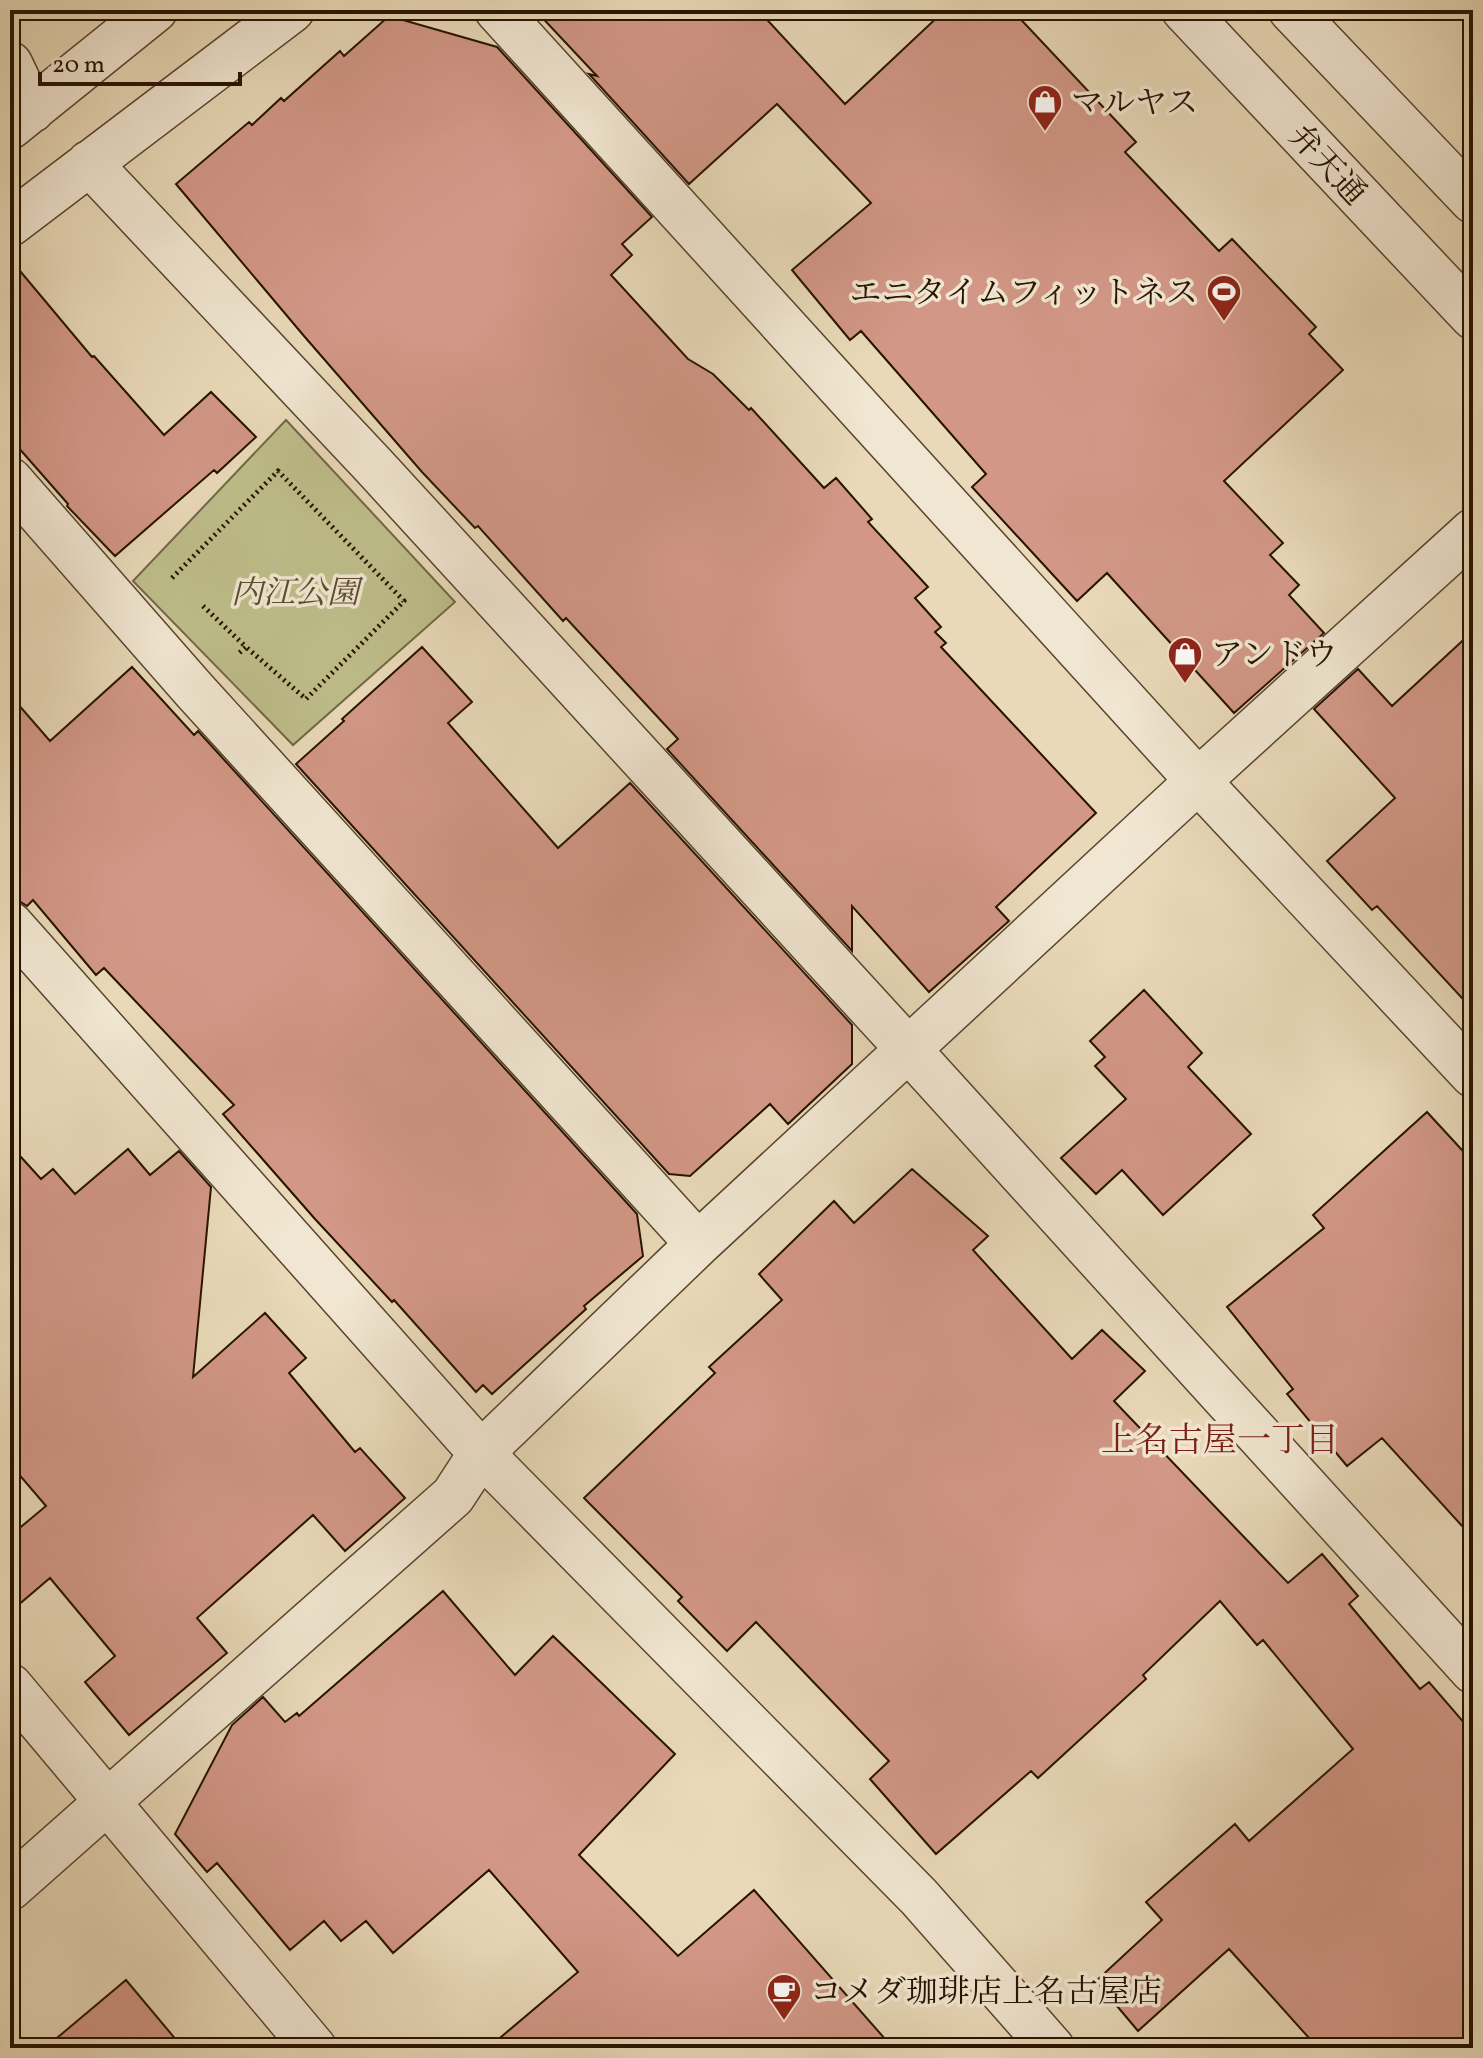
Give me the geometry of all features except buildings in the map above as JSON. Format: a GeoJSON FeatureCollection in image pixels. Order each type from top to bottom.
{"type":"FeatureCollection","features":[{"type":"Feature","properties":{"kind":"street"},"geometry":{"type":"LineString","coordinates":[[10,64],[21,119],[155,10]]}},
{"type":"Feature","properties":{"kind":"street"},"geometry":{"type":"LineString","coordinates":[[10,224],[292,10]]}},
{"type":"Feature","properties":{"kind":"street"},"geometry":{"type":"LineString","coordinates":[[497,10],[1198,781],[1473,1075]]}},
{"type":"Feature","properties":{"kind":"street","name":"弁天通"},"geometry":{"type":"LineString","coordinates":[[1184,10],[1473,317]]}},
{"type":"Feature","properties":{"kind":"street"},"geometry":{"type":"LineString","coordinates":[[1291,10],[1473,201]]}},
{"type":"Feature","properties":{"kind":"street"},"geometry":{"type":"LineString","coordinates":[[89,163],[374,466],[1473,1671]]}},
{"type":"Feature","properties":{"kind":"street"},"geometry":{"type":"LineString","coordinates":[[10,480],[195,691],[698,1244]]}},
{"type":"Feature","properties":{"kind":"street"},"geometry":{"type":"LineString","coordinates":[[10,1888],[453,1496],[481,1453],[698,1244],[1473,531]]}},
{"type":"Feature","properties":{"kind":"street"},"geometry":{"type":"LineString","coordinates":[[10,924],[481,1453],[919,1897],[1052,2048]]}},
{"type":"Feature","properties":{"kind":"street"},"geometry":{"type":"LineString","coordinates":[[10,1686],[314,2048]]}},
{"type":"Feature","properties":{"kind":"path"},"geometry":{"type":"LineString","coordinates":[[182,587],[172,577],[278,471],[404,601],[306,699],[193,597]]}},
{"type":"Feature","properties":{"kind":"path"},"geometry":{"type":"LineString","coordinates":[[195,691],[246,647]]}},
{"type":"Feature","properties":{"kind":"green space","name":"内江公園"},"geometry":{"type":"Polygon","coordinates":[[[286,420],[455,602],[293,745],[133,581],[286,420]]]}},
{"type":"Feature","properties":{"kind":"place","name":"マルヤス"},"geometry":{"type":"Point","coordinates":[1045,133]}},
{"type":"Feature","properties":{"kind":"place","name":"エニタイムフィットネス"},"geometry":{"type":"Point","coordinates":[1224,323]}},
{"type":"Feature","properties":{"kind":"place","name":"アンドウ"},"geometry":{"type":"Point","coordinates":[1185,685]}},
{"type":"Feature","properties":{"kind":"place","name":"コメダ珈琲店上名古屋店"},"geometry":{"type":"Point","coordinates":[784,2022]}},
{"type":"Feature","properties":{"kind":"district","name":"上名古屋一丁目"},"geometry":{"type":"Point","coordinates":[1220,1439]}}]}
